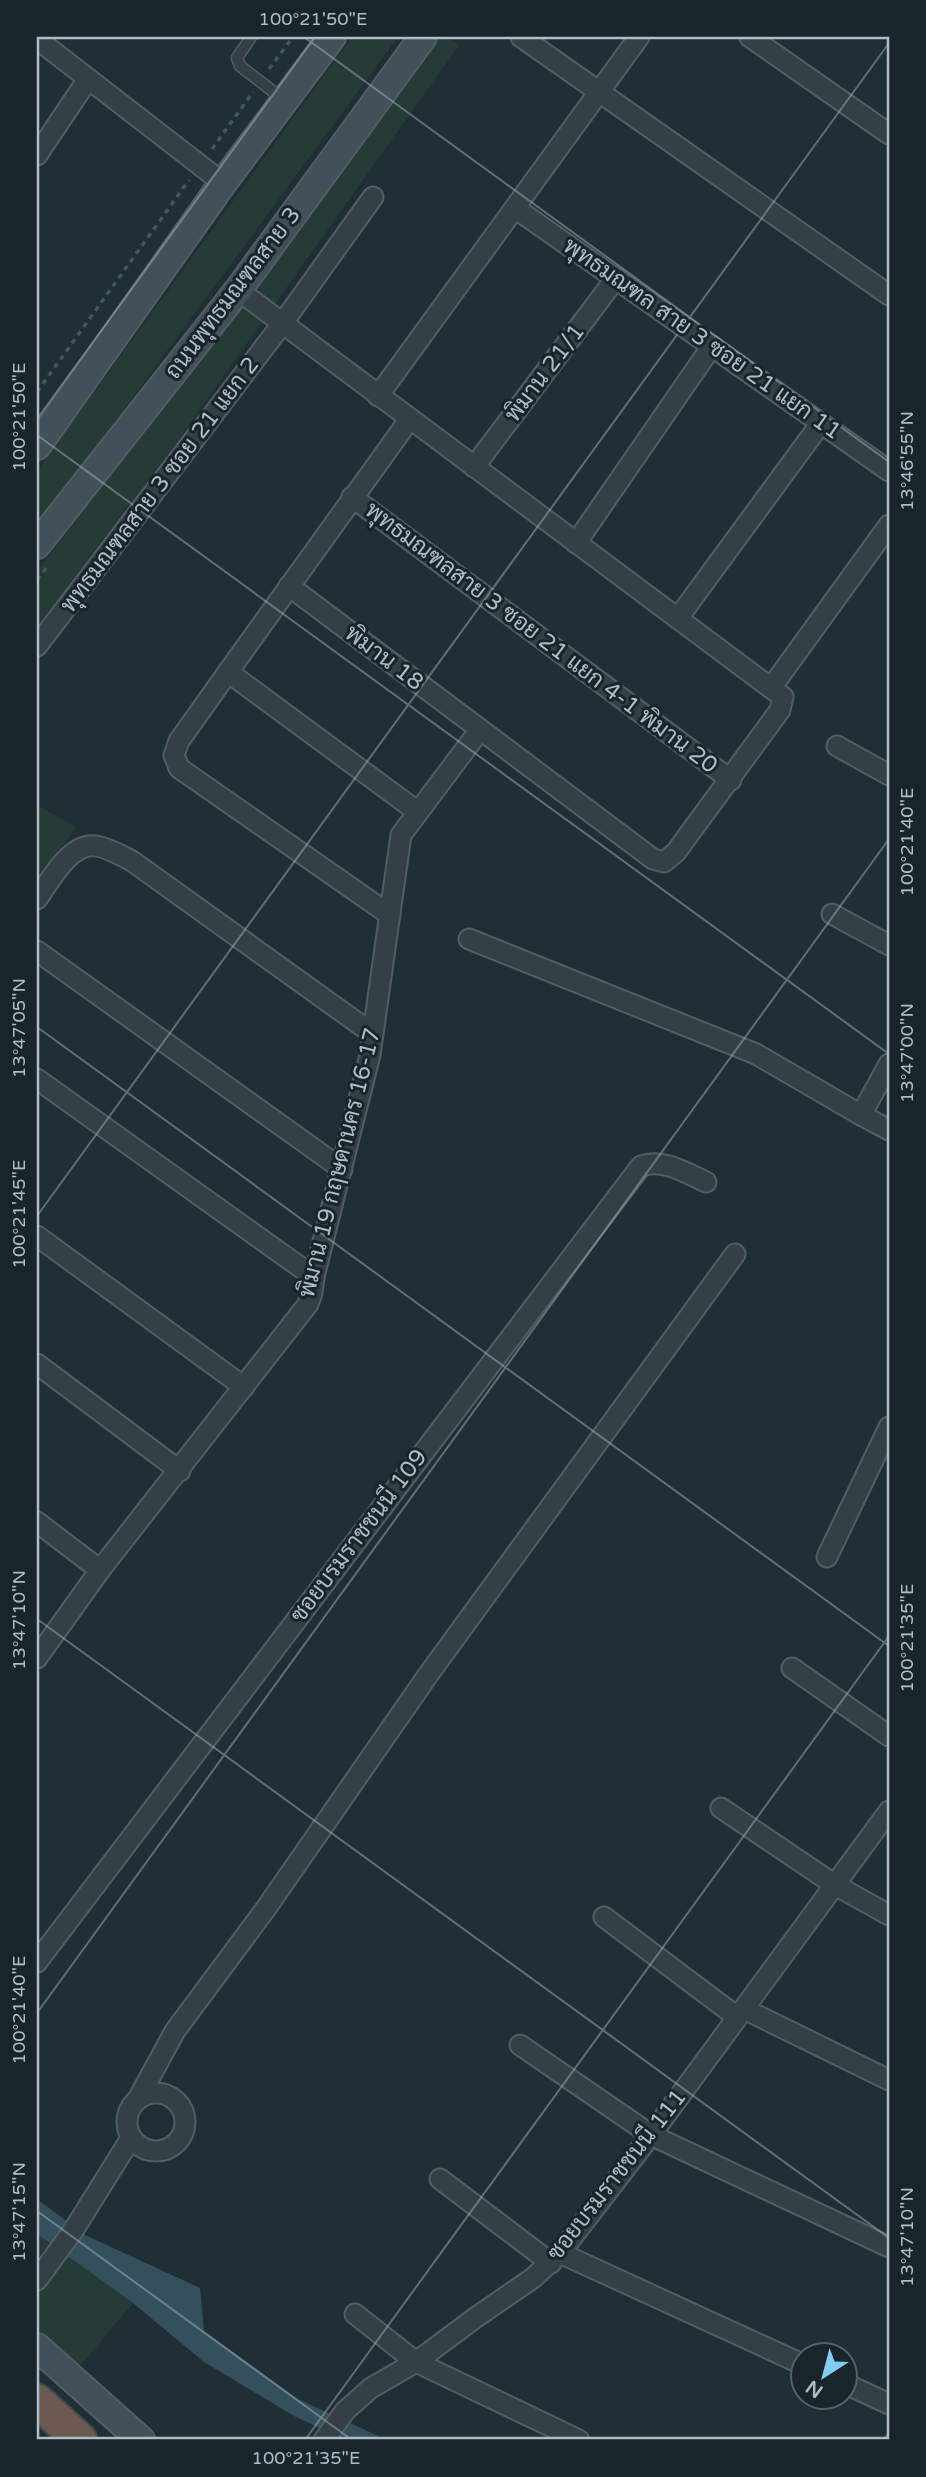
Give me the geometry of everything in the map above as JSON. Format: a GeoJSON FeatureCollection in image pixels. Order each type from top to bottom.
{"type":"FeatureCollection","features":[{"type":"Feature","properties":{"kind":"highway"},"geometry":{"type":"LineString","coordinates":[[37,2401],[80,2440]]}},
{"type":"Feature","properties":{"kind":"main road"},"geometry":{"type":"LineString","coordinates":[[37,446],[223,183],[332,37]]}},
{"type":"Feature","properties":{"kind":"main road","name":"ถนนพุทธมณฑลสาย 3"},"geometry":{"type":"LineString","coordinates":[[37,545],[237,290],[423,37]]}},
{"type":"Feature","properties":{"kind":"main road"},"geometry":{"type":"LineString","coordinates":[[37,2347],[141,2440]]}},
{"type":"Feature","properties":{"kind":"street"},"geometry":{"type":"LineString","coordinates":[[521,37],[889,295]]}},
{"type":"Feature","properties":{"kind":"street"},"geometry":{"type":"LineString","coordinates":[[378,396],[639,37]]}},
{"type":"Feature","properties":{"kind":"street"},"geometry":{"type":"LineString","coordinates":[[750,37],[889,134]]}},
{"type":"Feature","properties":{"kind":"street"},"geometry":{"type":"LineString","coordinates":[[37,39],[223,183]]}},
{"type":"Feature","properties":{"kind":"street"},"geometry":{"type":"LineString","coordinates":[[37,155],[88,79]]}},
{"type":"Feature","properties":{"kind":"street","name":"พุทธมณฑลสาย 3 ซอย 21 แยก 2"},"geometry":{"type":"LineString","coordinates":[[37,646],[282,324],[373,197]]}},
{"type":"Feature","properties":{"kind":"street","name":"พุทธมณฑล สาย 3 ซอย 21 แยก 11"},"geometry":{"type":"LineString","coordinates":[[515,208],[889,471]]}},
{"type":"Feature","properties":{"kind":"street","name":"พิมาน 21/1"},"geometry":{"type":"LineString","coordinates":[[474,467],[616,278]]}},
{"type":"Feature","properties":{"kind":"street"},"geometry":{"type":"LineString","coordinates":[[237,290],[783,697],[780,710],[731,780]]}},
{"type":"Feature","properties":{"kind":"street"},"geometry":{"type":"LineString","coordinates":[[576,543],[712,346]]}},
{"type":"Feature","properties":{"kind":"street"},"geometry":{"type":"LineString","coordinates":[[390,915],[179,768],[174,755],[179,741],[409,420]]}},
{"type":"Feature","properties":{"kind":"street"},"geometry":{"type":"LineString","coordinates":[[678,618],[821,423]]}},
{"type":"Feature","properties":{"kind":"street","name":"พุทธมณฑลสาย 3 ซอย 21 แยก 4-1 พิมาน 20"},"geometry":{"type":"LineString","coordinates":[[352,497],[731,780]]}},
{"type":"Feature","properties":{"kind":"street"},"geometry":{"type":"LineString","coordinates":[[771,688],[889,525]]}},
{"type":"Feature","properties":{"kind":"street","name":"พิมาน 18"},"geometry":{"type":"LineString","coordinates":[[289,586],[653,859],[664,862],[676,852],[731,780]]}},
{"type":"Feature","properties":{"kind":"street"},"geometry":{"type":"LineString","coordinates":[[228,672],[418,812]]}},
{"type":"Feature","properties":{"kind":"street","name":"พิมาน 19 กฤษดานคร 16-17"},"geometry":{"type":"LineString","coordinates":[[37,1658],[100,1570],[180,1471],[307,1304],[312,1293],[370,1055],[401,835],[479,731]]}},
{"type":"Feature","properties":{"kind":"street"},"geometry":{"type":"LineString","coordinates":[[837,746],[889,775]]}},
{"type":"Feature","properties":{"kind":"street"},"geometry":{"type":"LineString","coordinates":[[37,899],[66,859],[80,849],[93,845],[108,849],[132,861],[373,1034]]}},
{"type":"Feature","properties":{"kind":"street"},"geometry":{"type":"LineString","coordinates":[[832,914],[889,945]]}},
{"type":"Feature","properties":{"kind":"street"},"geometry":{"type":"LineString","coordinates":[[469,939],[756,1054],[889,1130]]}},
{"type":"Feature","properties":{"kind":"street"},"geometry":{"type":"LineString","coordinates":[[37,951],[342,1169]]}},
{"type":"Feature","properties":{"kind":"street"},"geometry":{"type":"LineString","coordinates":[[861,1115],[889,1064]]}},
{"type":"Feature","properties":{"kind":"street"},"geometry":{"type":"LineString","coordinates":[[37,1079],[314,1276]]}},
{"type":"Feature","properties":{"kind":"street","name":"ซอยบรมราชชนนี 109"},"geometry":{"type":"LineString","coordinates":[[37,1962],[641,1166],[649,1163],[665,1164],[706,1182]]}},
{"type":"Feature","properties":{"kind":"street"},"geometry":{"type":"LineString","coordinates":[[37,1237],[244,1387]]}},
{"type":"Feature","properties":{"kind":"street"},"geometry":{"type":"LineString","coordinates":[[139,2097],[152,2092],[176,2100],[183,2110],[186,2123],[183,2135],[175,2145],[164,2151],[152,2152],[140,2147],[131,2138],[127,2128],[127,2116],[131,2106],[139,2097],[175,2031],[267,1907],[428,1675],[735,1254]]}},
{"type":"Feature","properties":{"kind":"street"},"geometry":{"type":"LineString","coordinates":[[37,1364],[180,1471]]}},
{"type":"Feature","properties":{"kind":"street"},"geometry":{"type":"LineString","coordinates":[[827,1556],[889,1427]]}},
{"type":"Feature","properties":{"kind":"street"},"geometry":{"type":"LineString","coordinates":[[37,1522],[100,1570]]}},
{"type":"Feature","properties":{"kind":"street"},"geometry":{"type":"LineString","coordinates":[[792,1668],[889,1736]]}},
{"type":"Feature","properties":{"kind":"street"},"geometry":{"type":"LineString","coordinates":[[721,1808],[835,1885],[889,1915]]}},
{"type":"Feature","properties":{"kind":"street","name":"ซอยบรมราชชนนี 111"},"geometry":{"type":"LineString","coordinates":[[324,2440],[345,2411],[371,2388],[416,2362],[533,2278],[556,2258],[651,2135],[889,1811]]}},
{"type":"Feature","properties":{"kind":"street"},"geometry":{"type":"LineString","coordinates":[[604,1917],[741,2013],[889,2080]]}},
{"type":"Feature","properties":{"kind":"street"},"geometry":{"type":"LineString","coordinates":[[520,2045],[651,2135],[889,2247]]}},
{"type":"Feature","properties":{"kind":"street"},"geometry":{"type":"LineString","coordinates":[[37,2280],[72,2231],[131,2138]]}},
{"type":"Feature","properties":{"kind":"street"},"geometry":{"type":"LineString","coordinates":[[440,2179],[556,2258],[790,2359]]}},
{"type":"Feature","properties":{"kind":"street"},"geometry":{"type":"LineString","coordinates":[[355,2314],[416,2362],[579,2440]]}},
{"type":"Feature","properties":{"kind":"street"},"geometry":{"type":"LineString","coordinates":[[860,2391],[889,2404]]}},
{"type":"Feature","properties":{"kind":"lane"},"geometry":{"type":"LineString","coordinates":[[251,37],[237,58],[240,66],[284,100]]}},
{"type":"Feature","properties":{"kind":"path"},"geometry":{"type":"LineString","coordinates":[[37,392],[293,37]]}},
{"type":"Feature","properties":{"kind":"green space"},"geometry":{"type":"Polygon","coordinates":[[[352,37],[398,37],[37,528],[37,471],[352,37]]]}},
{"type":"Feature","properties":{"kind":"green space"},"geometry":{"type":"Polygon","coordinates":[[[438,37],[445,37],[459,45],[174,446],[37,626],[37,572],[438,37]]]}},
{"type":"Feature","properties":{"kind":"green space"},"geometry":{"type":"Polygon","coordinates":[[[37,805],[76,827],[37,882],[37,805]]]}},
{"type":"Feature","properties":{"kind":"green space"},"geometry":{"type":"Polygon","coordinates":[[[37,2234],[133,2303],[79,2367],[37,2329],[37,2234]]]}},
{"type":"Feature","properties":{"kind":"water"},"geometry":{"type":"Polygon","coordinates":[[[37,2199],[85,2235],[200,2288],[204,2331],[298,2399],[387,2440],[346,2440],[294,2416],[204,2362],[133,2303],[37,2234],[37,2199]]]}}]}
